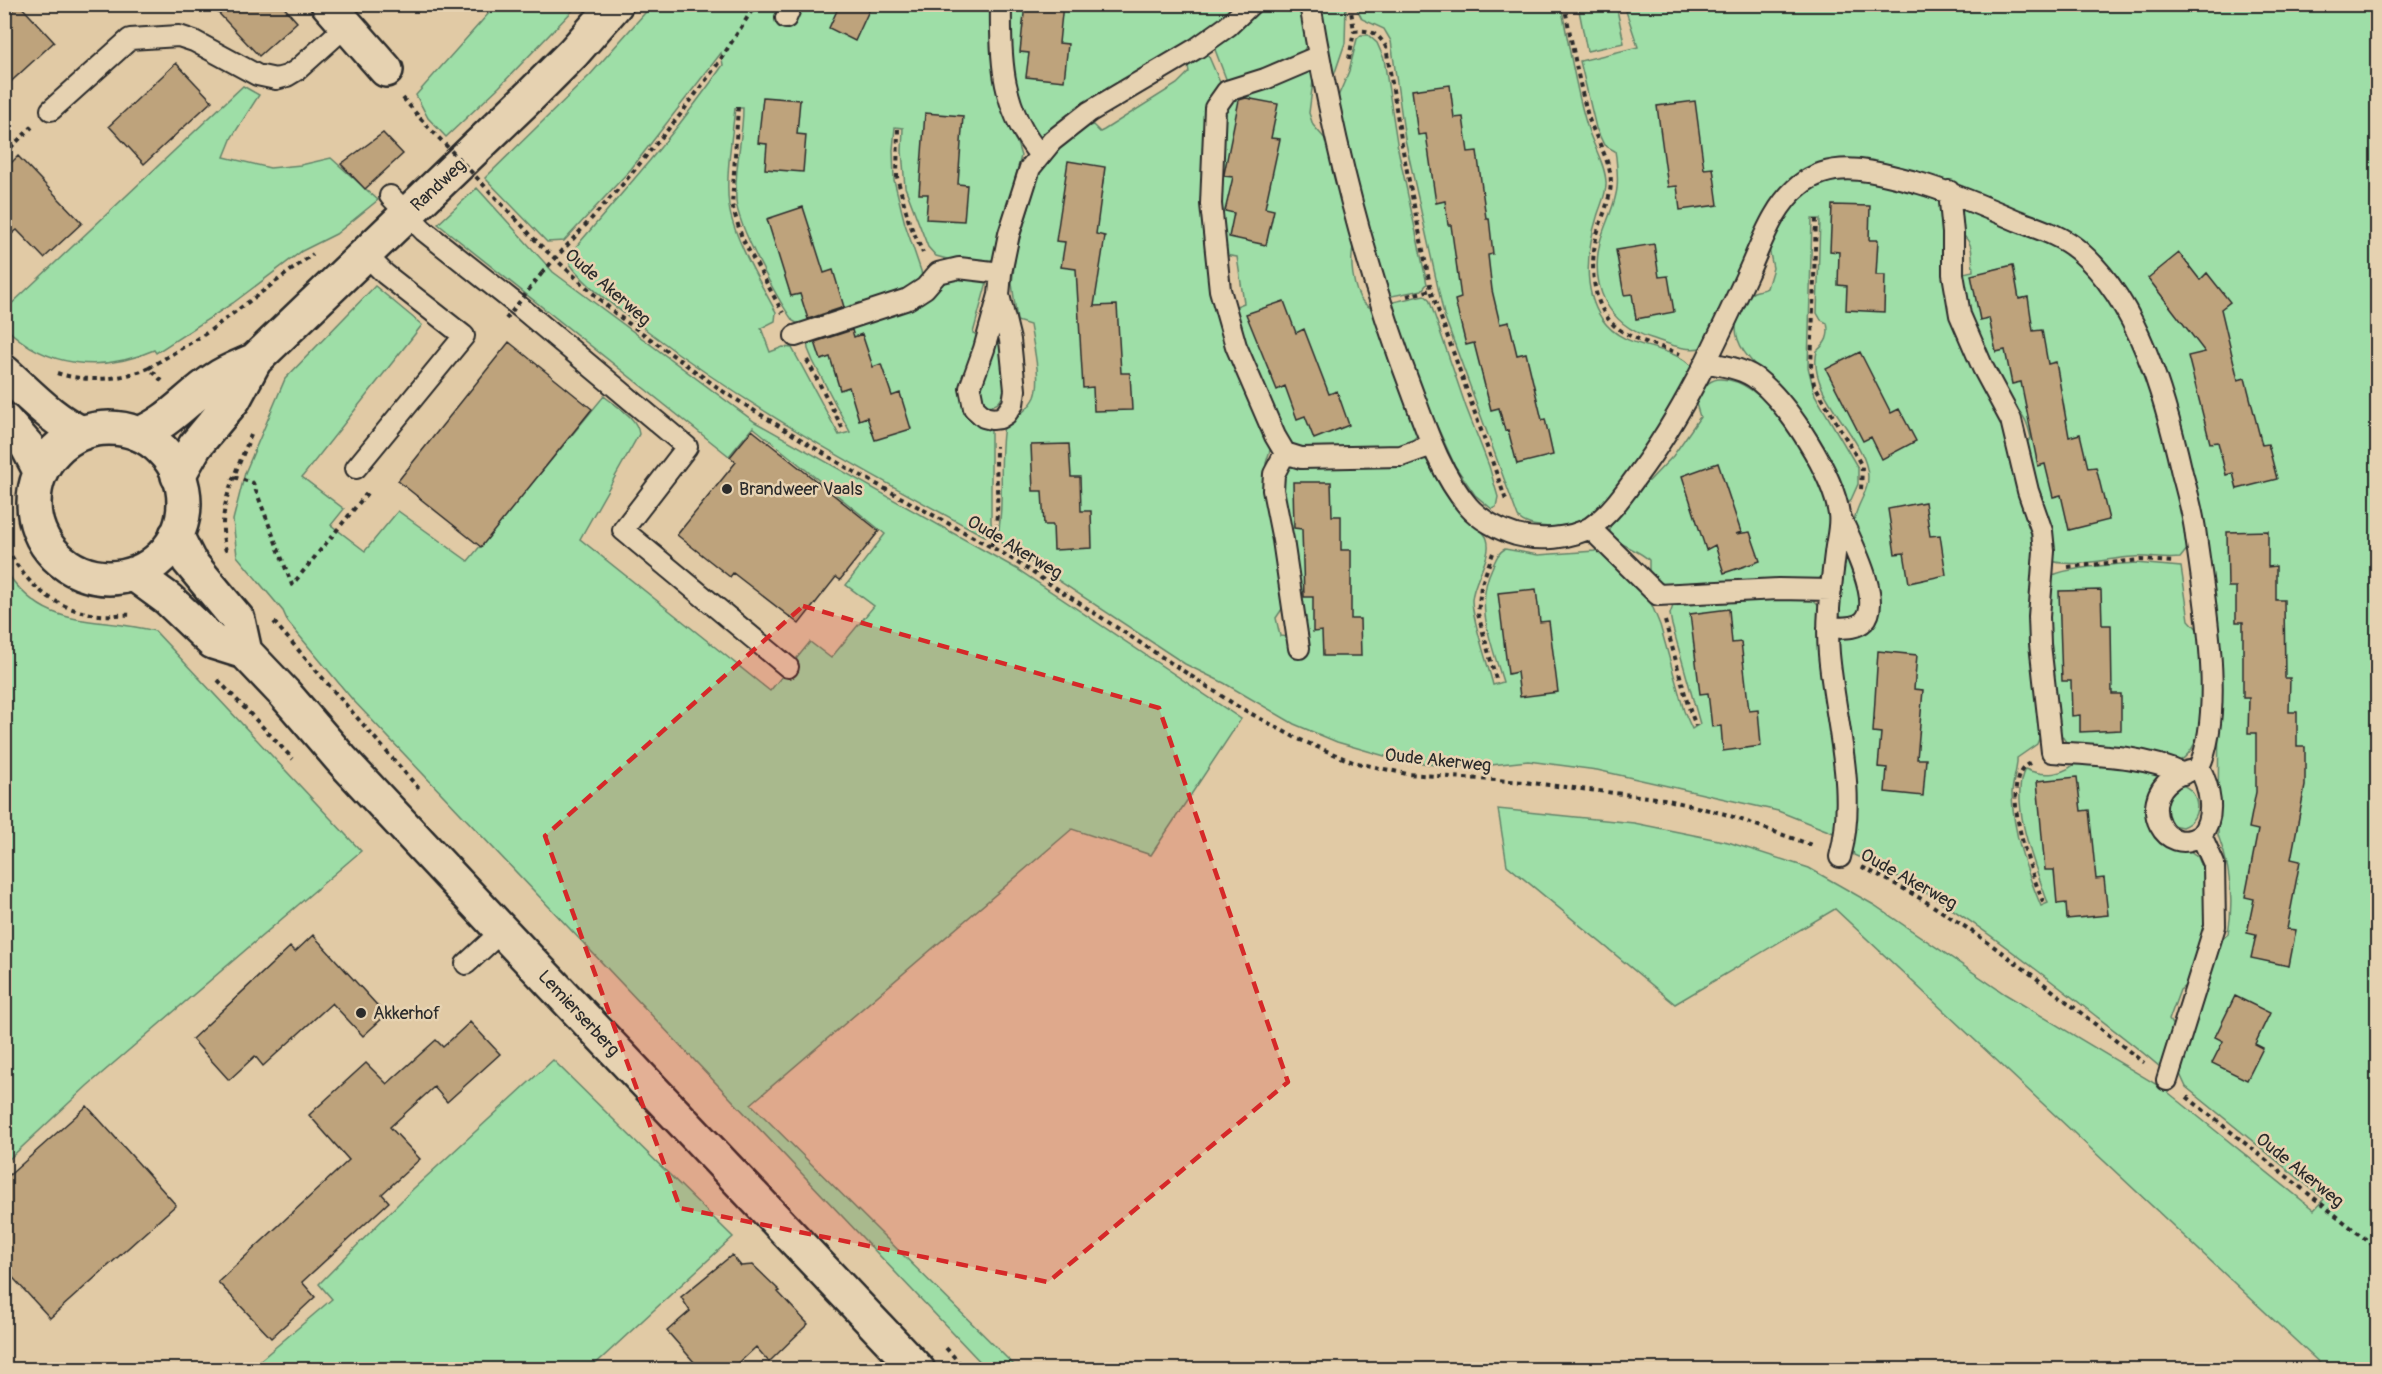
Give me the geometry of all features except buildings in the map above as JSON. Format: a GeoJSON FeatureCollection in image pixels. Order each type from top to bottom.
{"type":"FeatureCollection","features":[{"type":"Feature","properties":{"kind":"main road","name":"Randweg"},"geometry":{"type":"LineString","coordinates":[[178,476],[195,446],[234,399],[255,360],[365,254],[399,205],[532,94],[573,53],[615,4]]}},
{"type":"Feature","properties":{"kind":"main road"},"geometry":{"type":"LineString","coordinates":[[337,15],[386,70]]}},
{"type":"Feature","properties":{"kind":"main road","name":"Randweg"},"geometry":{"type":"LineString","coordinates":[[139,434],[169,419],[216,378],[255,360]]}},
{"type":"Feature","properties":{"kind":"main road"},"geometry":{"type":"LineString","coordinates":[[4,372],[56,418],[82,433]]}},
{"type":"Feature","properties":{"kind":"main road"},"geometry":{"type":"LineString","coordinates":[[4,420],[27,446],[40,471]]}},
{"type":"Feature","properties":{"kind":"main road"},"geometry":{"type":"LineString","coordinates":[[111,428],[139,434],[163,452],[178,476],[184,506],[176,536],[159,559],[134,574],[112,578],[90,576],[70,567],[53,554],[41,536],[34,514],[34,493],[40,471],[57,448],[82,433],[111,428]]}},
{"type":"Feature","properties":{"kind":"main road"},"geometry":{"type":"LineString","coordinates":[[176,536],[189,561],[238,621],[245,652]]}},
{"type":"Feature","properties":{"kind":"main road","name":"Lemierserberg"},"geometry":{"type":"LineString","coordinates":[[134,574],[147,581],[168,599],[213,642],[245,652],[501,931],[918,1370]]}},
{"type":"Feature","properties":{"kind":"lane"},"geometry":{"type":"LineString","coordinates":[[1001,4],[1004,72],[1013,114],[1027,139],[1040,155]]}},
{"type":"Feature","properties":{"kind":"lane"},"geometry":{"type":"LineString","coordinates":[[999,295],[1010,340],[1015,390],[1013,404],[1006,414],[997,419],[984,417],[978,412],[970,397],[970,388],[999,295],[1001,273],[1019,197],[1030,168],[1052,141],[1089,112],[1197,48],[1228,26],[1251,4]]}},
{"type":"Feature","properties":{"kind":"lane"},"geometry":{"type":"LineString","coordinates":[[1310,4],[1319,56],[1351,197],[1380,302],[1432,445],[1458,493],[1472,511],[1502,530],[1531,538],[1572,535],[1590,528],[1613,508],[1648,461],[1706,363],[1772,221],[1800,184],[1815,175],[1855,169],[1878,172],[1949,191],[2058,236],[2079,250],[2101,274],[2119,299],[2139,335],[2161,391],[2193,520],[2210,657],[2211,694],[2208,742],[2191,770],[2173,778],[2163,787],[2156,802],[2157,822],[2162,830],[2175,838],[2193,838],[2201,835],[2208,825],[2210,801],[2208,789],[2191,770],[2167,768],[2119,756],[2052,752],[2040,644],[2042,531],[2028,491],[2011,420],[1964,325],[1955,295],[1949,191]]}},
{"type":"Feature","properties":{"kind":"lane"},"geometry":{"type":"LineString","coordinates":[[51,110],[130,39],[179,36],[194,41],[257,75],[276,79],[297,70],[337,15]]}},
{"type":"Feature","properties":{"kind":"lane"},"geometry":{"type":"LineString","coordinates":[[1319,56],[1264,79],[1227,91],[1215,108],[1211,204],[1221,290],[1236,346],[1275,436],[1285,453],[1300,458],[1401,456],[1432,445]]}},
{"type":"Feature","properties":{"kind":"lane"},"geometry":{"type":"LineString","coordinates":[[399,205],[428,234],[520,307],[687,447],[623,530],[788,667]]}},
{"type":"Feature","properties":{"kind":"lane"},"geometry":{"type":"LineString","coordinates":[[356,468],[464,336],[385,274],[365,254]]}},
{"type":"Feature","properties":{"kind":"lane"},"geometry":{"type":"LineString","coordinates":[[795,336],[908,299],[925,288],[938,273],[959,268],[1001,273]]}},
{"type":"Feature","properties":{"kind":"lane"},"geometry":{"type":"LineString","coordinates":[[1706,363],[1726,366],[1756,378],[1776,399],[1810,443],[1826,477],[1870,588],[1870,609],[1864,621],[1858,625],[1828,628]]}},
{"type":"Feature","properties":{"kind":"lane"},"geometry":{"type":"LineString","coordinates":[[1285,453],[1274,474],[1273,490],[1299,648]]}},
{"type":"Feature","properties":{"kind":"lane"},"geometry":{"type":"LineString","coordinates":[[1840,515],[1828,628],[1847,797],[1846,834],[1840,857]]}},
{"type":"Feature","properties":{"kind":"lane"},"geometry":{"type":"LineString","coordinates":[[1590,528],[1658,595],[1778,589],[1831,591]]}},
{"type":"Feature","properties":{"kind":"lane"},"geometry":{"type":"LineString","coordinates":[[2167,1080],[2215,926],[2214,864],[2201,835]]}},
{"type":"Feature","properties":{"kind":"lane"},"geometry":{"type":"LineString","coordinates":[[466,964],[501,931]]}},
{"type":"Feature","properties":{"kind":"path"},"geometry":{"type":"LineString","coordinates":[[506,319],[549,264],[622,185],[680,115],[717,65],[756,4]]}},
{"type":"Feature","properties":{"kind":"path"},"geometry":{"type":"LineString","coordinates":[[1350,4],[1354,31],[1372,32],[1380,37],[1386,47],[1403,152],[1431,290],[1507,503],[1502,530],[1481,586],[1478,602],[1482,632],[1497,683]]}},
{"type":"Feature","properties":{"kind":"path"},"geometry":{"type":"LineString","coordinates":[[1564,4],[1589,118],[1609,170],[1611,183],[1608,204],[1594,252],[1594,282],[1599,301],[1608,319],[1623,332],[1706,363]]}},
{"type":"Feature","properties":{"kind":"path"},"geometry":{"type":"LineString","coordinates":[[738,107],[732,205],[742,238],[844,431]]}},
{"type":"Feature","properties":{"kind":"path"},"geometry":{"type":"LineString","coordinates":[[4,154],[51,110]]}},
{"type":"Feature","properties":{"kind":"path","name":"Oude Akerweg"},"geometry":{"type":"LineString","coordinates":[[420,118],[555,260],[617,315],[724,392],[849,469],[991,546],[1237,706],[1296,738],[1353,762],[1407,774],[1524,782],[1664,799],[1725,814],[1840,857],[1919,896],[1995,948],[2167,1080],[2378,1249]]}},
{"type":"Feature","properties":{"kind":"path"},"geometry":{"type":"LineString","coordinates":[[897,129],[897,177],[909,222],[920,250],[938,273]]}},
{"type":"Feature","properties":{"kind":"path"},"geometry":{"type":"LineString","coordinates":[[1816,219],[1811,369],[1814,384],[1862,466],[1863,482],[1856,503],[1840,515]]}},
{"type":"Feature","properties":{"kind":"path"},"geometry":{"type":"LineString","coordinates":[[62,374],[78,378],[109,379],[128,376],[149,368],[208,332],[304,260],[323,250]]}},
{"type":"Feature","properties":{"kind":"path"},"geometry":{"type":"LineString","coordinates":[[1399,297],[1431,290]]}},
{"type":"Feature","properties":{"kind":"path"},"geometry":{"type":"LineString","coordinates":[[149,368],[164,383]]}},
{"type":"Feature","properties":{"kind":"path"},"geometry":{"type":"LineString","coordinates":[[991,546],[996,513],[997,419]]}},
{"type":"Feature","properties":{"kind":"path"},"geometry":{"type":"LineString","coordinates":[[228,556],[223,538],[223,514],[241,460],[243,447]]}},
{"type":"Feature","properties":{"kind":"path"},"geometry":{"type":"LineString","coordinates":[[234,477],[253,483],[254,488]]}},
{"type":"Feature","properties":{"kind":"path"},"geometry":{"type":"LineString","coordinates":[[4,540],[23,574],[37,589],[52,599],[88,613],[140,616]]}},
{"type":"Feature","properties":{"kind":"path"},"geometry":{"type":"LineString","coordinates":[[2043,569],[2140,560],[2199,563]]}},
{"type":"Feature","properties":{"kind":"path"},"geometry":{"type":"LineString","coordinates":[[1658,595],[1688,705],[1696,726]]}},
{"type":"Feature","properties":{"kind":"path"},"geometry":{"type":"LineString","coordinates":[[271,618],[370,733]]}},
{"type":"Feature","properties":{"kind":"path"},"geometry":{"type":"LineString","coordinates":[[216,678],[276,741]]}},
{"type":"Feature","properties":{"kind":"path"},"geometry":{"type":"LineString","coordinates":[[2044,904],[2024,847],[2016,795],[2016,778],[2022,766],[2052,752]]}},
{"type":"Feature","properties":{"kind":"highlighted area"},"geometry":{"type":"Polygon","coordinates":[[[803,606],[1159,708],[1288,1082],[1048,1282],[680,1208],[545,836],[803,606]]]}},
{"type":"Feature","properties":{"kind":"green space"},"geometry":{"type":"Polygon","coordinates":[[[497,4],[578,5],[499,87],[446,137],[428,118],[416,95],[497,4]]]}},
{"type":"Feature","properties":{"kind":"green space"},"geometry":{"type":"Polygon","coordinates":[[[652,5],[996,5],[1013,130],[1021,156],[993,264],[965,263],[947,259],[936,256],[928,247],[905,187],[903,128],[895,127],[894,180],[905,224],[921,271],[920,286],[802,326],[793,321],[778,297],[759,262],[738,212],[736,177],[743,108],[735,108],[728,183],[729,206],[736,232],[776,312],[775,321],[761,328],[770,352],[783,347],[792,348],[839,435],[850,432],[813,361],[807,340],[949,278],[983,278],[987,282],[973,333],[980,336],[965,374],[991,427],[993,535],[985,536],[933,508],[767,413],[688,360],[617,308],[587,283],[570,264],[569,255],[649,162],[723,65],[721,53],[631,169],[564,241],[547,242],[485,178],[590,75],[652,5]]]}},
{"type":"Feature","properties":{"kind":"green space"},"geometry":{"type":"Polygon","coordinates":[[[1006,5],[1238,5],[1186,46],[1042,137],[1029,131],[1011,76],[1006,5]]]}},
{"type":"Feature","properties":{"kind":"green space"},"geometry":{"type":"Polygon","coordinates":[[[1263,5],[1301,5],[1307,44],[1302,54],[1228,84],[1214,47],[1263,5]]]}},
{"type":"Feature","properties":{"kind":"green space"},"geometry":{"type":"Polygon","coordinates":[[[1318,5],[1346,5],[1345,43],[1332,81],[1318,5]]]}},
{"type":"Feature","properties":{"kind":"green space"},"geometry":{"type":"Polygon","coordinates":[[[1355,5],[1561,5],[1583,111],[1606,182],[1589,256],[1591,295],[1602,319],[1612,330],[1635,343],[1673,354],[1693,368],[1632,471],[1602,506],[1584,519],[1548,527],[1527,523],[1518,517],[1444,315],[1405,139],[1391,41],[1384,29],[1362,19],[1355,5]]]}},
{"type":"Feature","properties":{"kind":"green space"},"geometry":{"type":"Polygon","coordinates":[[[1578,5],[1616,5],[1624,43],[1587,51],[1578,5]]]}},
{"type":"Feature","properties":{"kind":"green space"},"geometry":{"type":"Polygon","coordinates":[[[1624,5],[2377,5],[2377,1369],[2326,1369],[1835,909],[1675,1004],[1507,865],[1498,809],[1634,823],[1728,842],[1809,868],[1874,905],[2005,994],[2164,1089],[2314,1210],[2324,1199],[2186,1087],[2179,1072],[2221,940],[2228,934],[2230,922],[2230,884],[2218,835],[2219,687],[2193,477],[2178,419],[2114,277],[1930,178],[1812,168],[1704,347],[1691,349],[1677,347],[1636,332],[1613,313],[1600,288],[1598,258],[1600,242],[1616,194],[1617,166],[1615,151],[1604,145],[1596,128],[1580,61],[1638,47],[1624,5]]]}},
{"type":"Feature","properties":{"kind":"green space"},"geometry":{"type":"Polygon","coordinates":[[[1361,35],[1368,35],[1377,43],[1384,59],[1398,149],[1427,284],[1422,290],[1387,297],[1337,99],[1349,71],[1357,39],[1361,35]]]}},
{"type":"Feature","properties":{"kind":"green space"},"geometry":{"type":"Polygon","coordinates":[[[1206,50],[1222,87],[1207,220],[1271,447],[1266,463],[1284,606],[1276,618],[1280,636],[1290,637],[1280,497],[1284,470],[1292,463],[1419,458],[1427,460],[1451,502],[1482,531],[1487,539],[1487,553],[1472,600],[1477,630],[1493,685],[1503,682],[1487,625],[1485,596],[1494,562],[1505,549],[1538,555],[1595,551],[1597,547],[1646,591],[1660,625],[1684,711],[1692,729],[1700,724],[1672,625],[1670,614],[1674,603],[1808,596],[1820,607],[1841,836],[1778,811],[1597,770],[1528,761],[1482,766],[1440,766],[1388,757],[1337,742],[1294,724],[1224,683],[1185,664],[997,540],[1001,512],[1004,426],[1029,406],[1037,390],[1036,361],[1030,325],[1017,321],[1012,283],[1016,251],[1042,164],[1065,142],[1089,126],[1093,125],[1100,132],[1177,84],[1189,72],[1187,61],[1206,50]]]}},
{"type":"Feature","properties":{"kind":"green space"},"geometry":{"type":"Polygon","coordinates":[[[1308,69],[1314,73],[1309,113],[1313,125],[1327,141],[1354,244],[1352,266],[1354,283],[1363,302],[1376,315],[1419,434],[1405,447],[1303,451],[1287,444],[1251,368],[1234,307],[1244,303],[1237,257],[1224,255],[1216,207],[1227,102],[1308,69]]]}},
{"type":"Feature","properties":{"kind":"green space"},"geometry":{"type":"Polygon","coordinates":[[[243,86],[259,95],[232,137],[224,157],[270,168],[301,165],[331,158],[378,200],[336,234],[302,251],[233,303],[156,353],[154,350],[115,362],[95,364],[75,362],[38,351],[21,341],[5,327],[5,310],[243,86]]]}},
{"type":"Feature","properties":{"kind":"green space"},"geometry":{"type":"Polygon","coordinates":[[[1856,179],[1917,192],[1940,202],[1943,209],[1948,269],[2000,412],[2038,535],[2043,729],[2037,744],[2017,758],[2012,794],[2021,851],[2041,906],[2048,903],[2031,855],[2022,817],[2021,783],[2025,769],[2047,774],[2061,772],[2074,765],[2079,759],[2165,774],[2150,795],[2185,847],[2198,857],[2205,875],[2206,928],[2189,983],[2180,990],[2169,1020],[2175,1029],[2165,1065],[2160,1067],[2055,984],[1972,923],[1915,886],[1854,855],[1838,642],[1879,599],[1874,570],[1854,522],[1866,490],[1867,469],[1855,441],[1827,397],[1816,367],[1817,351],[1828,335],[1827,323],[1821,320],[1817,313],[1820,219],[1812,219],[1808,367],[1815,395],[1858,468],[1858,484],[1850,502],[1846,502],[1791,408],[1743,350],[1736,328],[1743,303],[1754,292],[1767,288],[1773,268],[1769,248],[1791,207],[1810,189],[1823,183],[1856,179]]]}},
{"type":"Feature","properties":{"kind":"green space"},"geometry":{"type":"Polygon","coordinates":[[[477,188],[553,272],[755,422],[1017,569],[1241,719],[1151,855],[1072,829],[751,1104],[1018,1369],[987,1369],[352,699],[237,556],[233,520],[245,473],[285,379],[375,286],[422,325],[302,477],[344,509],[331,525],[365,551],[398,511],[468,561],[604,396],[635,422],[639,434],[580,539],[770,691],[810,642],[831,658],[874,606],[846,585],[885,534],[753,427],[729,456],[438,224],[477,188]]]}},
{"type":"Feature","properties":{"kind":"green space"},"geometry":{"type":"Polygon","coordinates":[[[1957,206],[2051,243],[2071,254],[2095,278],[2116,311],[2134,349],[2164,433],[2183,514],[2188,548],[2180,558],[2133,557],[2068,563],[2049,560],[2025,444],[2031,438],[2029,429],[2023,416],[2012,407],[1969,313],[1959,274],[1973,271],[1972,252],[1970,244],[1958,230],[1957,206]]]}},
{"type":"Feature","properties":{"kind":"green space"},"geometry":{"type":"Polygon","coordinates":[[[1424,295],[1429,299],[1489,466],[1498,497],[1496,507],[1492,509],[1475,495],[1455,466],[1432,415],[1389,303],[1424,295]]]}},
{"type":"Feature","properties":{"kind":"green space"},"geometry":{"type":"Polygon","coordinates":[[[997,337],[1000,337],[1003,356],[1005,381],[1003,392],[1000,401],[993,405],[983,404],[978,389],[997,337]]]}},
{"type":"Feature","properties":{"kind":"green space"},"geometry":{"type":"Polygon","coordinates":[[[1718,379],[1736,382],[1753,391],[1770,406],[1800,445],[1812,466],[1827,502],[1830,519],[1825,566],[1816,582],[1661,585],[1649,572],[1649,560],[1610,535],[1610,524],[1627,507],[1647,480],[1649,481],[1673,456],[1700,417],[1695,400],[1699,393],[1707,384],[1718,379]]]}},
{"type":"Feature","properties":{"kind":"green space"},"geometry":{"type":"Polygon","coordinates":[[[1849,558],[1860,586],[1861,601],[1856,615],[1845,618],[1840,616],[1838,611],[1845,559],[1849,558]]]}},
{"type":"Feature","properties":{"kind":"green space"},"geometry":{"type":"Polygon","coordinates":[[[2135,563],[2181,567],[2189,620],[2200,632],[2203,682],[2201,720],[2197,737],[2190,751],[2180,761],[2073,745],[2066,742],[2057,729],[2045,632],[2051,576],[2079,568],[2135,563]]]}},
{"type":"Feature","properties":{"kind":"green space"},"geometry":{"type":"Polygon","coordinates":[[[5,570],[21,590],[37,604],[55,613],[72,618],[155,631],[361,851],[87,1086],[5,1163],[5,570]]]}},
{"type":"Feature","properties":{"kind":"green space"},"geometry":{"type":"Polygon","coordinates":[[[2181,785],[2193,793],[2197,805],[2194,818],[2182,827],[2172,825],[2164,810],[2169,791],[2181,785]]]}},
{"type":"Feature","properties":{"kind":"green space"},"geometry":{"type":"Polygon","coordinates":[[[553,1060],[733,1237],[590,1369],[250,1369],[332,1299],[319,1284],[413,1189],[553,1060]]]}},
{"type":"Feature","properties":{"kind":"place","name":"Brandweer Vaals"},"geometry":{"type":"Point","coordinates":[727,489]}},
{"type":"Feature","properties":{"kind":"place","name":"Akkerhof"},"geometry":{"type":"Point","coordinates":[361,1013]}}]}
